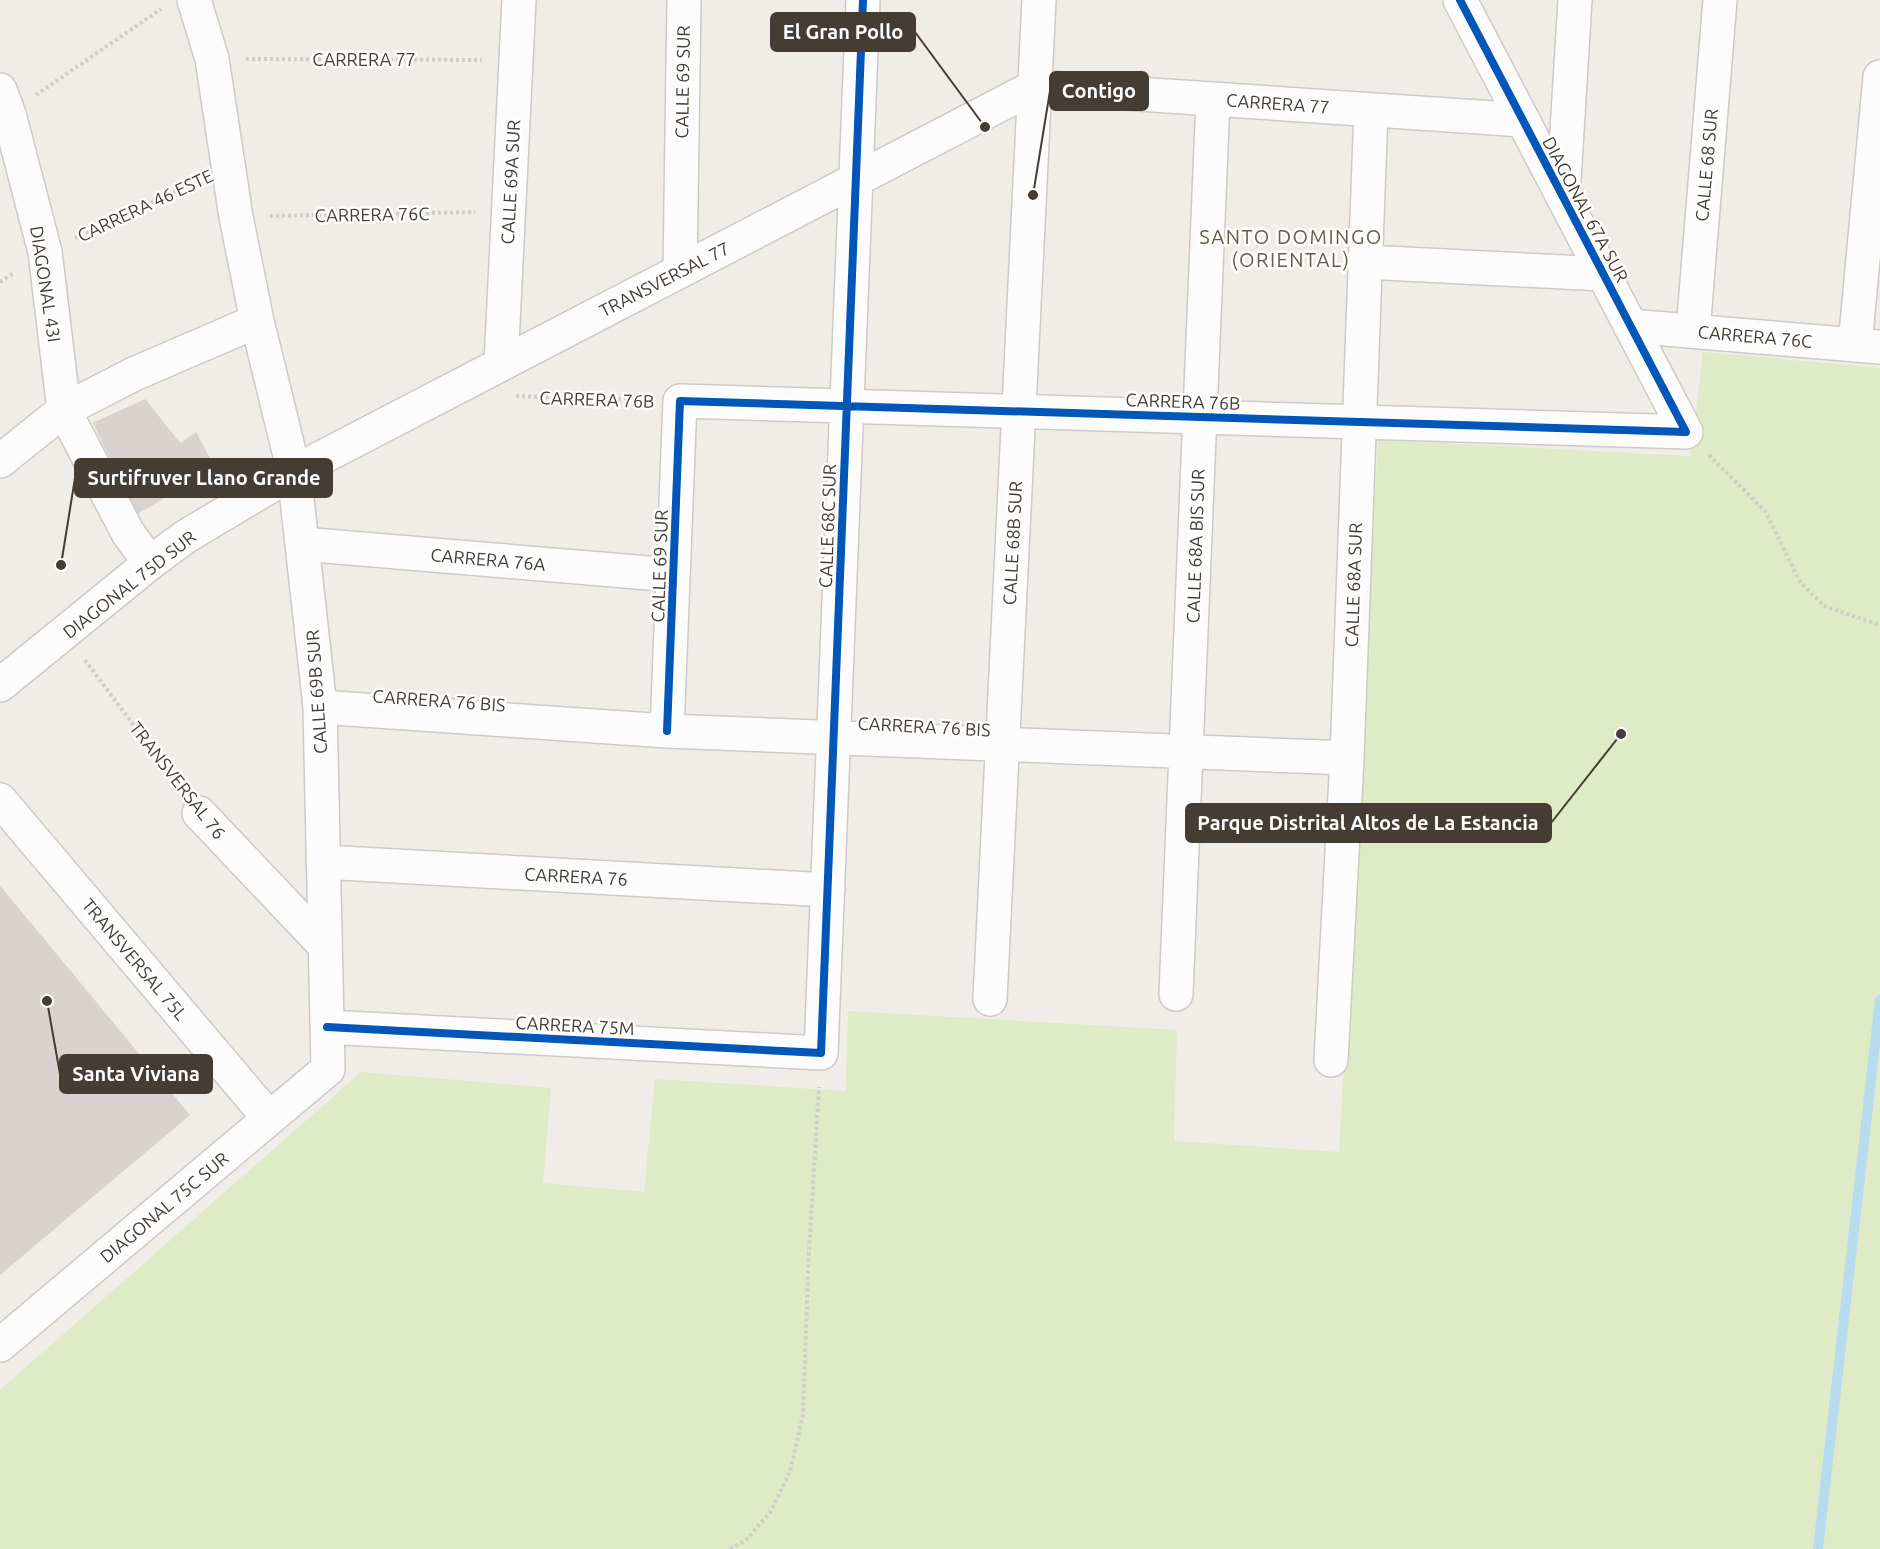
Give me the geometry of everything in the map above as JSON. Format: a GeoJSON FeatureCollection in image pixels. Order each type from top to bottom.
{"type":"FeatureCollection","features":[{"type":"Feature","properties":{"kind":"street","name":"CALLE 69A SUR"},"geometry":{"type":"LineString","coordinates":[[501,364],[519,0]]}},
{"type":"Feature","properties":{"kind":"street","name":"CALLE 69 SUR"},"geometry":{"type":"LineString","coordinates":[[680,271],[684,0]]}},
{"type":"Feature","properties":{"kind":"street","name":"CALLE 68C SUR"},"geometry":{"type":"LineString","coordinates":[[821,1053],[863,0]]}},
{"type":"Feature","properties":{"kind":"street"},"geometry":{"type":"LineString","coordinates":[[1034,87],[1039,0]]}},
{"type":"Feature","properties":{"kind":"street","name":"DIAGONAL 67A SUR"},"geometry":{"type":"LineString","coordinates":[[1460,0],[1686,432]]}},
{"type":"Feature","properties":{"kind":"street"},"geometry":{"type":"LineString","coordinates":[[1563,197],[1575,0]]}},
{"type":"Feature","properties":{"kind":"street","name":"CALLE 68 SUR"},"geometry":{"type":"LineString","coordinates":[[1693,331],[1720,0]]}},
{"type":"Feature","properties":{"kind":"street","name":"CALLE 69B SUR"},"geometry":{"type":"LineString","coordinates":[[179,3],[212,59],[236,217],[257,321],[294,472],[320,707],[328,1069]]}},
{"type":"Feature","properties":{"kind":"street"},"geometry":{"type":"LineString","coordinates":[[1868,346],[1880,77]]}},
{"type":"Feature","properties":{"kind":"street","name":"TRANSVERSAL 77"},"geometry":{"type":"LineString","coordinates":[[294,472],[1034,87]]}},
{"type":"Feature","properties":{"kind":"street","name":"CARRERA 77"},"geometry":{"type":"LineString","coordinates":[[1034,87],[1523,120]]}},
{"type":"Feature","properties":{"kind":"street","name":"CALLE 68B SUR"},"geometry":{"type":"LineString","coordinates":[[990,999],[1034,87]]}},
{"type":"Feature","properties":{"kind":"street","name":"CALLE 68A BIS SUR"},"geometry":{"type":"LineString","coordinates":[[1176,994],[1213,99]]}},
{"type":"Feature","properties":{"kind":"street","name":"DIAGONAL 43I"},"geometry":{"type":"LineString","coordinates":[[4,102],[45,252],[64,410]]}},
{"type":"Feature","properties":{"kind":"street","name":"CALLE 68A SUR"},"geometry":{"type":"LineString","coordinates":[[1330,1060],[1347,758],[1371,110]]}},
{"type":"Feature","properties":{"kind":"street"},"geometry":{"type":"LineString","coordinates":[[1365,262],[1603,274]]}},
{"type":"Feature","properties":{"kind":"street"},"geometry":{"type":"LineString","coordinates":[[0,460],[64,410],[134,374],[257,321]]}},
{"type":"Feature","properties":{"kind":"street","name":"CARRERA 76C"},"geometry":{"type":"LineString","coordinates":[[1630,326],[1868,346]]}},
{"type":"Feature","properties":{"kind":"street","name":"CALLE 69 SUR"},"geometry":{"type":"LineString","coordinates":[[667,731],[680,401]]}},
{"type":"Feature","properties":{"kind":"street","name":"CARRERA 76B"},"geometry":{"type":"LineString","coordinates":[[680,401],[1686,432]]}},
{"type":"Feature","properties":{"kind":"street"},"geometry":{"type":"LineString","coordinates":[[64,410],[128,533],[150,563]]}},
{"type":"Feature","properties":{"kind":"street","name":"DIAGONAL 75D SUR"},"geometry":{"type":"LineString","coordinates":[[0,685],[185,537],[294,472]]}},
{"type":"Feature","properties":{"kind":"street","name":"CARRERA 76A"},"geometry":{"type":"LineString","coordinates":[[302,544],[674,575]]}},
{"type":"Feature","properties":{"kind":"street","name":"CARRERA 76 BIS"},"geometry":{"type":"LineString","coordinates":[[320,707],[667,731],[1347,758]]}},
{"type":"Feature","properties":{"kind":"street","name":"TRANSVERSAL 75L"},"geometry":{"type":"LineString","coordinates":[[0,800],[269,1118]]}},
{"type":"Feature","properties":{"kind":"street","name":"TRANSVERSAL 76"},"geometry":{"type":"LineString","coordinates":[[199,813],[325,946]]}},
{"type":"Feature","properties":{"kind":"street","name":"CARRERA 76"},"geometry":{"type":"LineString","coordinates":[[323,862],[828,890]]}},
{"type":"Feature","properties":{"kind":"street","name":"CARRERA 75M"},"geometry":{"type":"LineString","coordinates":[[327,1027],[821,1053]]}},
{"type":"Feature","properties":{"kind":"street","name":"DIAGONAL 75C SUR"},"geometry":{"type":"LineString","coordinates":[[0,1345],[328,1069]]}},
{"type":"Feature","properties":{"kind":"path"},"geometry":{"type":"LineString","coordinates":[[4,102],[179,3]]}},
{"type":"Feature","properties":{"kind":"path"},"geometry":{"type":"LineString","coordinates":[[1686,432],[1765,511],[1800,582],[1824,606],[1880,625]]}},
{"type":"Feature","properties":{"kind":"path"},"geometry":{"type":"LineString","coordinates":[[730,1549],[746,1540],[771,1511],[790,1471],[803,1415],[808,1270],[821,1053]]}},
{"type":"Feature","properties":{"kind":"green space"},"geometry":{"type":"Polygon","coordinates":[[[1703,352],[1880,368],[1880,1549],[0,1549],[0,1390],[361,1072],[551,1088],[543,1183],[644,1192],[655,1079],[846,1091],[848,1011],[1177,1030],[1174,1141],[1339,1152],[1378,440],[1691,456],[1703,352]]]}},
{"type":"Feature","properties":{"kind":"building"},"geometry":{"type":"Polygon","coordinates":[[[145,400],[180,444],[196,433],[214,468],[136,514],[94,423],[145,400]]]}},
{"type":"Feature","properties":{"kind":"building"},"geometry":{"type":"Polygon","coordinates":[[[0,887],[189,1115],[0,1274],[0,887]]]}},
{"type":"Feature","properties":{"kind":"waterway"},"geometry":{"type":"LineString","coordinates":[[1818,1549],[1880,1000]]}},
{"type":"Feature","properties":{"kind":"cycle path"},"geometry":{"type":"LineString","coordinates":[[327,1027],[821,1053],[863,0]]}},
{"type":"Feature","properties":{"kind":"cycle path"},"geometry":{"type":"LineString","coordinates":[[667,731],[680,401],[1686,432],[1460,0]]}},
{"type":"Feature","properties":{"kind":"place","name":"El Gran Pollo"},"geometry":{"type":"Point","coordinates":[985,127]}},
{"type":"Feature","properties":{"kind":"place","name":"Contigo"},"geometry":{"type":"Point","coordinates":[1033,195]}},
{"type":"Feature","properties":{"kind":"place","name":"Surtifruver Llano Grande"},"geometry":{"type":"Point","coordinates":[61,565]}},
{"type":"Feature","properties":{"kind":"place","name":"Parque Distrital Altos de La Estancia"},"geometry":{"type":"Point","coordinates":[1621,734]}},
{"type":"Feature","properties":{"kind":"place","name":"Santa Viviana"},"geometry":{"type":"Point","coordinates":[47,1001]}},
{"type":"Feature","properties":{"kind":"district","name":"SANTO DOMINGO (ORIENTAL)"},"geometry":{"type":"Point","coordinates":[1291,248]}}]}
